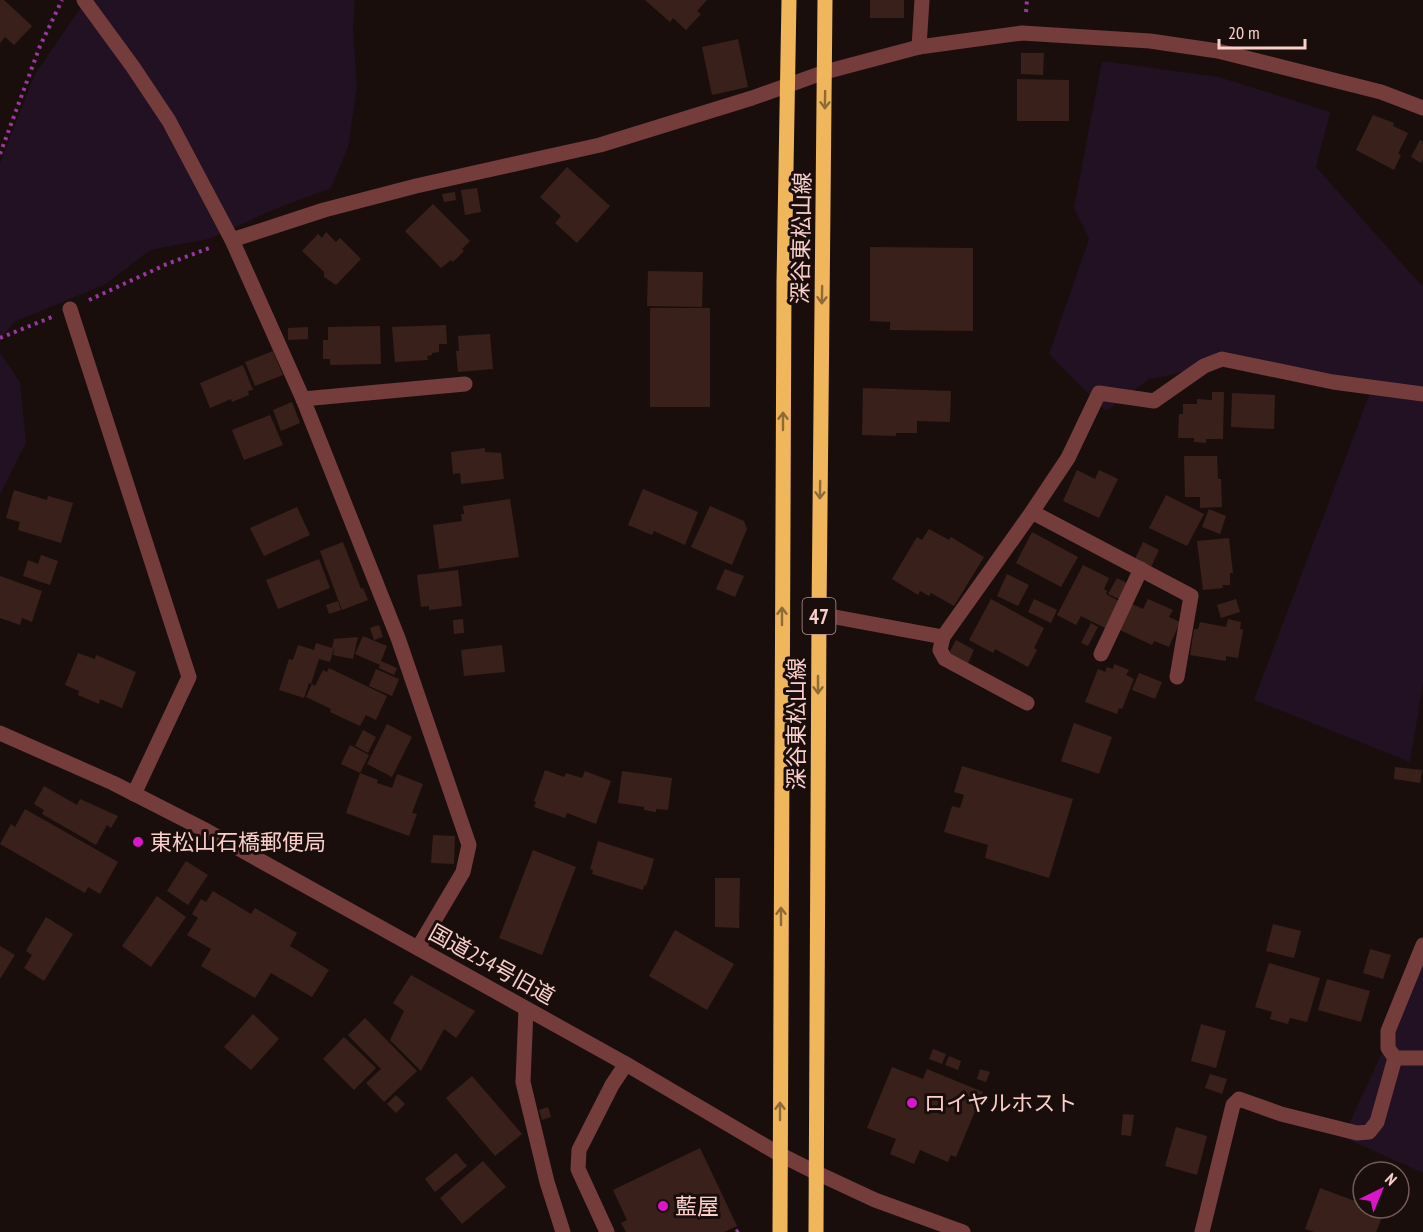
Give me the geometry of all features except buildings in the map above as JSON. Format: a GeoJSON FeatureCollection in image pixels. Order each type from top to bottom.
{"type":"FeatureCollection","features":[{"type":"Feature","properties":{"kind":"main road","name":"深谷東松山線"},"geometry":{"type":"LineString","coordinates":[[780,1232],[784,282],[789,0]]}},
{"type":"Feature","properties":{"kind":"main road","name":"深谷東松山線"},"geometry":{"type":"LineString","coordinates":[[816,1232],[825,0]]}},
{"type":"Feature","properties":{"kind":"street"},"geometry":{"type":"LineString","coordinates":[[84,0],[169,121],[232,240],[303,399],[398,638],[469,844],[463,872],[418,948]]}},
{"type":"Feature","properties":{"kind":"street"},"geometry":{"type":"LineString","coordinates":[[919,47],[922,0]]}},
{"type":"Feature","properties":{"kind":"street"},"geometry":{"type":"LineString","coordinates":[[232,240],[324,210],[416,186],[600,145],[825,72],[919,47],[1022,33],[1150,41],[1218,51],[1381,92],[1423,108]]}},
{"type":"Feature","properties":{"kind":"street"},"geometry":{"type":"LineString","coordinates":[[70,309],[189,677],[134,794]]}},
{"type":"Feature","properties":{"kind":"street"},"geometry":{"type":"LineString","coordinates":[[1027,703],[945,659],[940,650],[943,637],[1068,458],[1099,393],[1154,401],[1204,366],[1222,359],[1333,382],[1423,394]]}},
{"type":"Feature","properties":{"kind":"street"},"geometry":{"type":"LineString","coordinates":[[303,399],[465,384]]}},
{"type":"Feature","properties":{"kind":"street"},"geometry":{"type":"LineString","coordinates":[[1032,512],[1191,596],[1178,677]]}},
{"type":"Feature","properties":{"kind":"street"},"geometry":{"type":"LineString","coordinates":[[1101,654],[1142,569]]}},
{"type":"Feature","properties":{"kind":"street"},"geometry":{"type":"LineString","coordinates":[[819,614],[943,637]]}},
{"type":"Feature","properties":{"kind":"street","name":"国道254号旧道"},"geometry":{"type":"LineString","coordinates":[[0,733],[134,794],[207,831],[626,1064],[779,1154],[875,1200],[963,1232]]}},
{"type":"Feature","properties":{"kind":"street"},"geometry":{"type":"LineString","coordinates":[[1395,1058],[1388,1048],[1388,1031],[1423,945]]}},
{"type":"Feature","properties":{"kind":"street"},"geometry":{"type":"LineString","coordinates":[[526,1009],[523,1082],[547,1182],[563,1232]]}},
{"type":"Feature","properties":{"kind":"street"},"geometry":{"type":"LineString","coordinates":[[1395,1058],[1423,1058]]}},
{"type":"Feature","properties":{"kind":"street"},"geometry":{"type":"LineString","coordinates":[[1202,1232],[1233,1105],[1239,1099],[1357,1133],[1369,1132],[1377,1122],[1395,1058]]}},
{"type":"Feature","properties":{"kind":"street"},"geometry":{"type":"LineString","coordinates":[[607,1232],[578,1169],[579,1150],[612,1085],[626,1064]]}},
{"type":"Feature","properties":{"kind":"path"},"geometry":{"type":"LineString","coordinates":[[0,154],[40,46],[62,0]]}},
{"type":"Feature","properties":{"kind":"path"},"geometry":{"type":"LineString","coordinates":[[0,338],[70,309],[167,264],[232,240]]}},
{"type":"Feature","properties":{"kind":"shaded area"},"geometry":{"type":"Polygon","coordinates":[[[86,0],[355,0],[353,29],[357,87],[348,147],[331,188],[275,209],[209,239],[150,250],[106,284],[14,322],[0,340],[0,163],[35,74],[86,0]]]}},
{"type":"Feature","properties":{"kind":"shaded area"},"geometry":{"type":"Polygon","coordinates":[[[1102,61],[1219,77],[1330,112],[1316,167],[1423,285],[1423,684],[1410,762],[1254,700],[1373,385],[1236,360],[1148,380],[1106,411],[1049,354],[1089,239],[1074,208],[1102,61]]]}},
{"type":"Feature","properties":{"kind":"shaded area"},"geometry":{"type":"Polygon","coordinates":[[[0,353],[20,382],[26,442],[0,494],[0,353]]]}},
{"type":"Feature","properties":{"kind":"shaded area"},"geometry":{"type":"Polygon","coordinates":[[[1423,965],[1423,1173],[1411,1168],[1411,1160],[1394,1160],[1343,1137],[1423,965]]]}},
{"type":"Feature","properties":{"kind":"place","name":"東松山石橋郵便局"},"geometry":{"type":"Point","coordinates":[138,842]}},
{"type":"Feature","properties":{"kind":"place","name":"ロイヤルホスト"},"geometry":{"type":"Point","coordinates":[912,1103]}},
{"type":"Feature","properties":{"kind":"place","name":"藍屋"},"geometry":{"type":"Point","coordinates":[663,1206]}}]}
